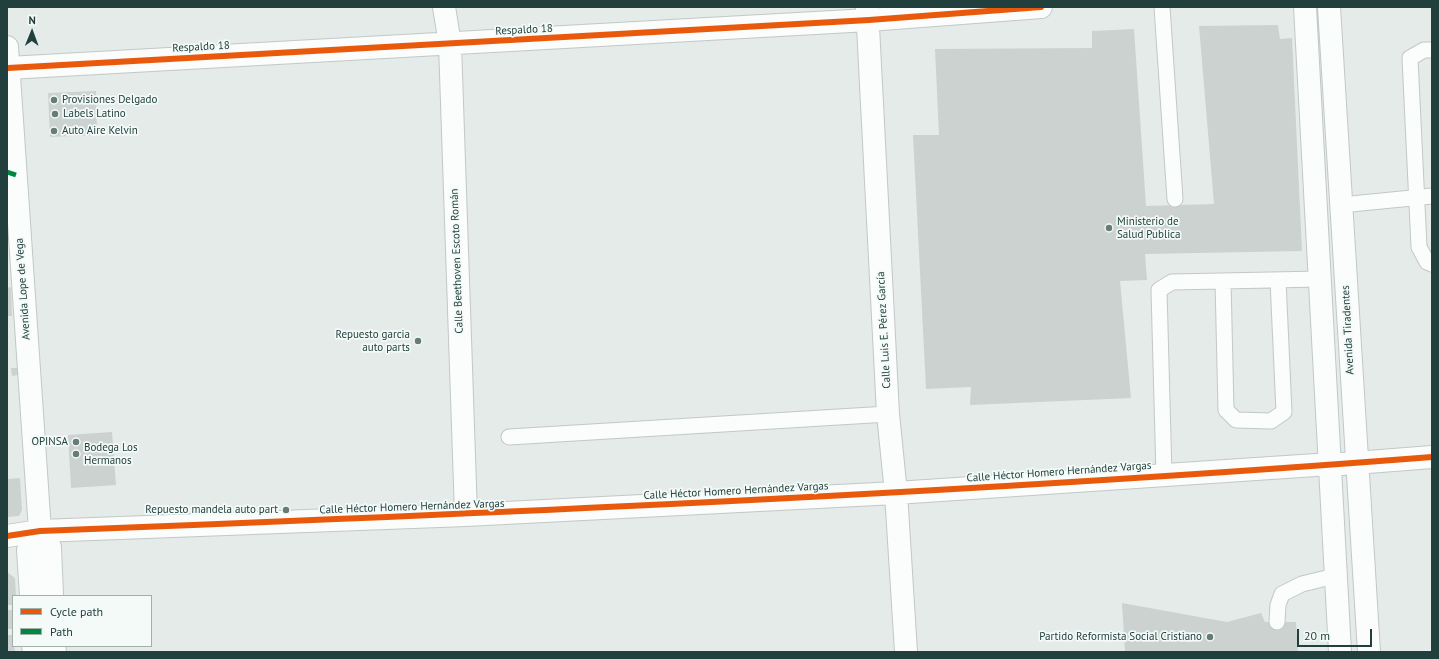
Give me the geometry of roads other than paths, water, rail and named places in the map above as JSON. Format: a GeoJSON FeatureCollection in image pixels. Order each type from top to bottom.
{"type":"FeatureCollection","features":[{"type":"Feature","properties":{"kind":"street","name":"Calle Beethoven Escoto Román"},"geometry":{"type":"LineString","coordinates":[[444,7],[450,44],[466,515]]}},
{"type":"Feature","properties":{"kind":"street","name":"Respaldo 18"},"geometry":{"type":"LineString","coordinates":[[8,58],[450,44],[868,13],[1041,7]]}},
{"type":"Feature","properties":{"kind":"street"},"geometry":{"type":"LineString","coordinates":[[1305,7],[1340,652]]}},
{"type":"Feature","properties":{"kind":"street","name":"Avenida Tiradentes"},"geometry":{"type":"LineString","coordinates":[[1329,7],[1356,463],[1369,652]]}},
{"type":"Feature","properties":{"kind":"street","name":"Calle Luis E. Pérez García"},"geometry":{"type":"LineString","coordinates":[[868,13],[888,414],[896,493],[906,652]]}},
{"type":"Feature","properties":{"kind":"street","name":"Avenida Lope de Vega"},"geometry":{"type":"LineString","coordinates":[[8,58],[11,173],[40,531],[50,547],[52,595]]}},
{"type":"Feature","properties":{"kind":"street","name":"Calle Héctor Homero Hernández Vargas"},"geometry":{"type":"LineString","coordinates":[[7,536],[40,531],[466,515],[896,493],[1432,457]]}},
{"type":"Feature","properties":{"kind":"street"},"geometry":{"type":"LineString","coordinates":[[31,595],[28,550],[40,531]]}},
{"type":"Feature","properties":{"kind":"lane"},"geometry":{"type":"LineString","coordinates":[[1162,7],[1175,199]]}},
{"type":"Feature","properties":{"kind":"lane"},"geometry":{"type":"LineString","coordinates":[[1432,50],[1424,50],[1410,58],[1419,247],[1427,262],[1432,264]]}},
{"type":"Feature","properties":{"kind":"lane"},"geometry":{"type":"LineString","coordinates":[[1341,205],[1432,196]]}},
{"type":"Feature","properties":{"kind":"lane"},"geometry":{"type":"LineString","coordinates":[[1164,475],[1159,290],[1172,282],[1320,279]]}},
{"type":"Feature","properties":{"kind":"lane"},"geometry":{"type":"LineString","coordinates":[[1223,281],[1226,410],[1236,420],[1271,421],[1284,412],[1278,280]]}},
{"type":"Feature","properties":{"kind":"lane"},"geometry":{"type":"LineString","coordinates":[[509,437],[888,414]]}},
{"type":"Feature","properties":{"kind":"lane"},"geometry":{"type":"LineString","coordinates":[[1277,622],[1278,605],[1282,594],[1302,584],[1336,576]]}},
{"type":"Feature","properties":{"kind":"place","name":"Provisiones Delgado"},"geometry":{"type":"Point","coordinates":[54,100]}},
{"type":"Feature","properties":{"kind":"place","name":"Labels Latino"},"geometry":{"type":"Point","coordinates":[55,114]}},
{"type":"Feature","properties":{"kind":"place","name":"Auto Aire Kelvin"},"geometry":{"type":"Point","coordinates":[54,131]}},
{"type":"Feature","properties":{"kind":"place","name":"Ministerio de Salud Publica"},"geometry":{"type":"Point","coordinates":[1109,228]}},
{"type":"Feature","properties":{"kind":"place","name":"Repuesto garcia auto parts"},"geometry":{"type":"Point","coordinates":[418,341]}},
{"type":"Feature","properties":{"kind":"place","name":"OPINSA"},"geometry":{"type":"Point","coordinates":[76,442]}},
{"type":"Feature","properties":{"kind":"place","name":"Bodega Los Hermanos"},"geometry":{"type":"Point","coordinates":[76,454]}},
{"type":"Feature","properties":{"kind":"place","name":"Repuesto mandela auto part"},"geometry":{"type":"Point","coordinates":[286,510]}},
{"type":"Feature","properties":{"kind":"place","name":"Partido Reformista Social Cristiano"},"geometry":{"type":"Point","coordinates":[1210,637]}}]}
